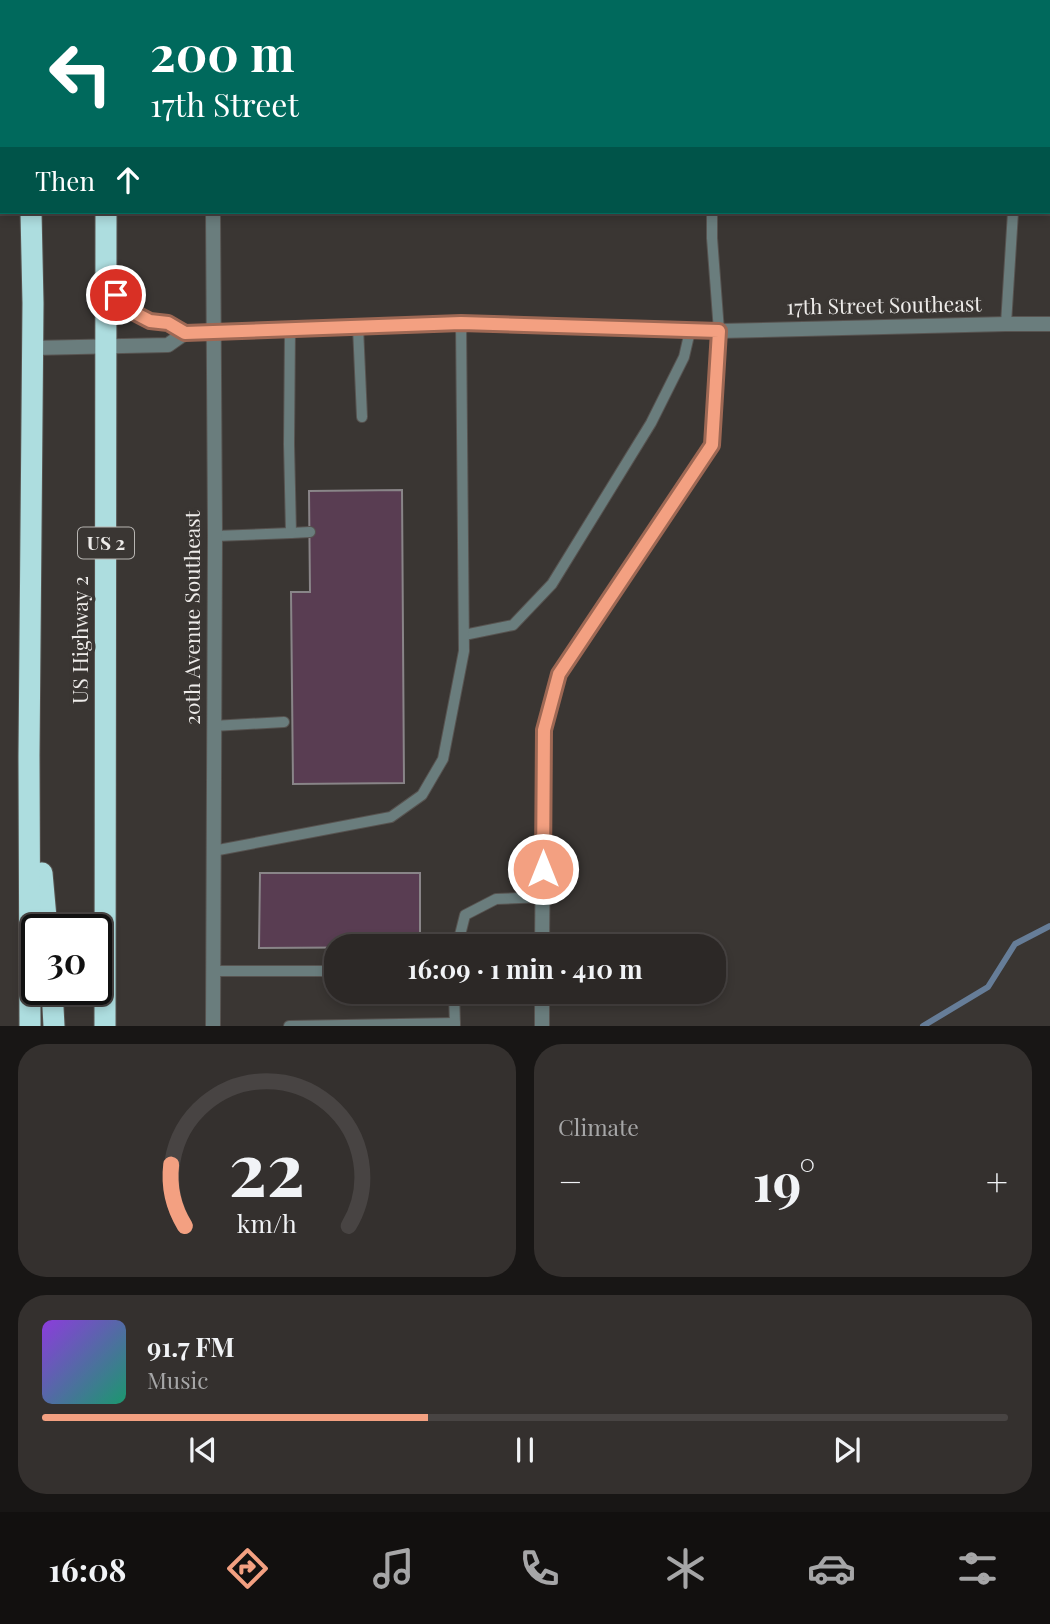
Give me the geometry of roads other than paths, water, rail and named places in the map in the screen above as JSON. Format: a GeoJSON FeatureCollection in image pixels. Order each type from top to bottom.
{"type":"FeatureCollection","features":[{"type":"Feature","properties":{"kind":"highway"},"geometry":{"type":"LineString","coordinates":[[30,1026],[32,214]]}},
{"type":"Feature","properties":{"kind":"highway","name":"US Highway 2"},"geometry":{"type":"LineString","coordinates":[[105,1026],[106,214]]}},
{"type":"Feature","properties":{"kind":"highway"},"geometry":{"type":"LineString","coordinates":[[29,756],[45,914]]}},
{"type":"Feature","properties":{"kind":"highway"},"geometry":{"type":"LineString","coordinates":[[53,1005],[54,1026]]}},
{"type":"Feature","properties":{"kind":"street","name":"20th Avenue Southeast"},"geometry":{"type":"LineString","coordinates":[[213,214],[213,1026]]}},
{"type":"Feature","properties":{"kind":"street"},"geometry":{"type":"LineString","coordinates":[[106,282],[125,308],[150,321],[168,323],[185,333],[214,332]]}},
{"type":"Feature","properties":{"kind":"street","name":"17th Street Southeast"},"geometry":{"type":"LineString","coordinates":[[214,332],[461,323],[690,331],[1050,324]]}},
{"type":"Feature","properties":{"kind":"street"},"geometry":{"type":"LineString","coordinates":[[542,934],[544,730],[559,674],[712,445],[719,331]]}},
{"type":"Feature","properties":{"kind":"street"},"geometry":{"type":"LineString","coordinates":[[33,348],[168,345],[185,333]]}},
{"type":"Feature","properties":{"kind":"street"},"geometry":{"type":"LineString","coordinates":[[542,1004],[542,1026]]}},
{"type":"Feature","properties":{"kind":"lane"},"geometry":{"type":"LineString","coordinates":[[712,214],[719,331]]}},
{"type":"Feature","properties":{"kind":"lane"},"geometry":{"type":"LineString","coordinates":[[1006,324],[1013,214]]}},
{"type":"Feature","properties":{"kind":"lane"},"geometry":{"type":"LineString","coordinates":[[213,850],[391,817],[422,795],[443,759],[464,652],[461,323]]}},
{"type":"Feature","properties":{"kind":"lane"},"geometry":{"type":"LineString","coordinates":[[358,327],[362,417]]}},
{"type":"Feature","properties":{"kind":"lane"},"geometry":{"type":"LineString","coordinates":[[290,329],[291,533]]}},
{"type":"Feature","properties":{"kind":"lane"},"geometry":{"type":"LineString","coordinates":[[464,635],[513,625],[552,584],[651,423],[684,357],[690,331]]}},
{"type":"Feature","properties":{"kind":"lane"},"geometry":{"type":"LineString","coordinates":[[215,536],[310,532]]}},
{"type":"Feature","properties":{"kind":"lane"},"geometry":{"type":"LineString","coordinates":[[213,726],[284,722]]}},
{"type":"Feature","properties":{"kind":"lane"},"geometry":{"type":"LineString","coordinates":[[460,934],[465,915],[496,899],[542,897]]}},
{"type":"Feature","properties":{"kind":"lane"},"geometry":{"type":"LineString","coordinates":[[214,971],[324,971]]}},
{"type":"Feature","properties":{"kind":"lane"},"geometry":{"type":"LineString","coordinates":[[289,1026],[455,1024],[454,1004]]}},
{"type":"Feature","properties":{"kind":"waterway"},"geometry":{"type":"LineString","coordinates":[[923,1026],[988,987],[1015,944],[1050,926]]}}]}
